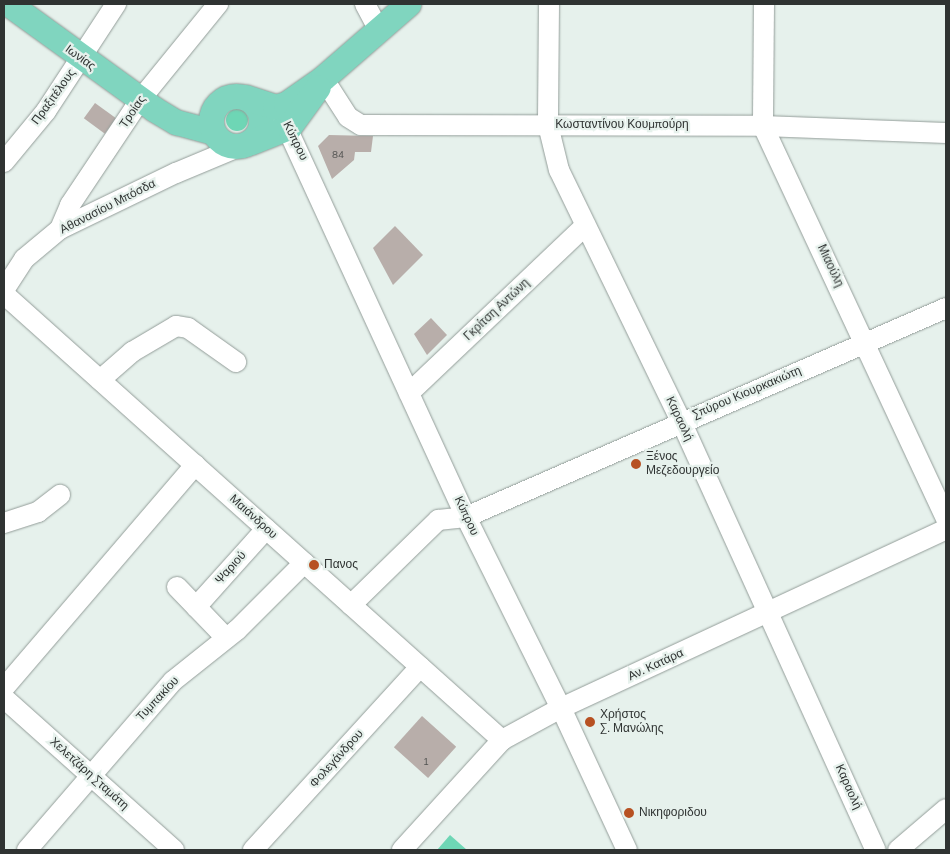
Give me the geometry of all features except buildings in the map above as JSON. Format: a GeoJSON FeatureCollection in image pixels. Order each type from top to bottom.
{"type":"FeatureCollection","features":[{"type":"Feature","properties":{"kind":"main road"},"geometry":{"type":"LineString","coordinates":[[236,98],[212,112],[213,132],[223,143],[263,138],[377,27],[408,4]]}},
{"type":"Feature","properties":{"kind":"main road","name":"Ιωνίας"},"geometry":{"type":"LineString","coordinates":[[9,7],[81,59],[176,122],[213,132]]}},
{"type":"Feature","properties":{"kind":"main road"},"geometry":{"type":"LineString","coordinates":[[275,107],[286,104],[323,78]]}},
{"type":"Feature","properties":{"kind":"main road"},"geometry":{"type":"LineString","coordinates":[[147,104],[196,108],[236,98],[256,105],[262,118],[260,132],[263,138]]}},
{"type":"Feature","properties":{"kind":"main road","name":"Κύπρου"},"geometry":{"type":"LineString","coordinates":[[236,98],[275,107]]}},
{"type":"Feature","properties":{"kind":"street","name":"Πραξιτέλους"},"geometry":{"type":"LineString","coordinates":[[4,162],[46,111],[116,4]]}},
{"type":"Feature","properties":{"kind":"street","name":"Τροίας"},"geometry":{"type":"LineString","coordinates":[[60,229],[70,205],[147,104],[218,4]]}},
{"type":"Feature","properties":{"kind":"street"},"geometry":{"type":"LineString","coordinates":[[365,4],[377,27]]}},
{"type":"Feature","properties":{"kind":"street","name":"Καραολή"},"geometry":{"type":"LineString","coordinates":[[549,4],[548,125],[559,170],[681,421],[876,850]]}},
{"type":"Feature","properties":{"kind":"street","name":"Μιαούλη"},"geometry":{"type":"LineString","coordinates":[[764,4],[764,126],[867,344],[946,518]]}},
{"type":"Feature","properties":{"kind":"street","name":"Κωσταντίνου Κουμπούρη"},"geometry":{"type":"LineString","coordinates":[[323,78],[348,117],[360,125],[764,126],[946,133]]}},
{"type":"Feature","properties":{"kind":"street","name":"Κύπρου"},"geometry":{"type":"LineString","coordinates":[[275,107],[263,138],[280,143],[309,180],[466,517],[562,708],[627,850]]}},
{"type":"Feature","properties":{"kind":"street","name":"Αθανασίου Μπόσδα"},"geometry":{"type":"LineString","coordinates":[[176,173],[213,132]]}},
{"type":"Feature","properties":{"kind":"street","name":"Αθανασίου Μπόσδα"},"geometry":{"type":"LineString","coordinates":[[4,290],[24,259],[60,229],[176,173],[263,138]]}},
{"type":"Feature","properties":{"kind":"street","name":"Γκρίτση Αντώνη"},"geometry":{"type":"LineString","coordinates":[[409,393],[586,226]]}},
{"type":"Feature","properties":{"kind":"street","name":"Μαιάνδρου"},"geometry":{"type":"LineString","coordinates":[[4,294],[502,740]]}},
{"type":"Feature","properties":{"kind":"street","name":"Σπύρου Κιουρκακιώτη"},"geometry":{"type":"LineString","coordinates":[[351,605],[438,520],[466,517],[681,421],[867,344],[946,308]]}},
{"type":"Feature","properties":{"kind":"street"},"geometry":{"type":"LineString","coordinates":[[100,380],[132,352],[176,326],[188,328],[236,362]]}},
{"type":"Feature","properties":{"kind":"street"},"geometry":{"type":"LineString","coordinates":[[4,688],[195,466]]}},
{"type":"Feature","properties":{"kind":"street"},"geometry":{"type":"LineString","coordinates":[[4,523],[38,512],[60,495]]}},
{"type":"Feature","properties":{"kind":"street","name":"Ψαριού"},"geometry":{"type":"LineString","coordinates":[[196,607],[266,528]]}},
{"type":"Feature","properties":{"kind":"street","name":"Αν. Κατάρα"},"geometry":{"type":"LineString","coordinates":[[402,850],[502,740],[562,708],[946,529]]}},
{"type":"Feature","properties":{"kind":"street","name":"Τυμπακίου"},"geometry":{"type":"LineString","coordinates":[[27,850],[90,774],[173,681],[226,638],[304,563]]}},
{"type":"Feature","properties":{"kind":"street"},"geometry":{"type":"LineString","coordinates":[[177,586],[226,638]]}},
{"type":"Feature","properties":{"kind":"street","name":"Φολεγάνδρου"},"geometry":{"type":"LineString","coordinates":[[253,850],[420,667]]}},
{"type":"Feature","properties":{"kind":"street","name":"Χελετζάρη Σταμάτη"},"geometry":{"type":"LineString","coordinates":[[4,698],[174,850]]}},
{"type":"Feature","properties":{"kind":"street"},"geometry":{"type":"LineString","coordinates":[[898,850],[946,808]]}},
{"type":"Feature","properties":{"kind":"green space"},"geometry":{"type":"Polygon","coordinates":[[[237,109],[245,112],[248,120],[245,128],[237,131],[229,128],[226,120],[229,112],[237,109]]]}},
{"type":"Feature","properties":{"kind":"green space"},"geometry":{"type":"Polygon","coordinates":[[[450,835],[467,850],[437,850],[450,835]]]}},
{"type":"Feature","properties":{"kind":"place","name":"Ξένος Μεζεδουργείο"},"geometry":{"type":"Point","coordinates":[636,464]}},
{"type":"Feature","properties":{"kind":"place","name":"Πανος"},"geometry":{"type":"Point","coordinates":[314,565]}},
{"type":"Feature","properties":{"kind":"place","name":"Χρήστος Σ. Μανώλης"},"geometry":{"type":"Point","coordinates":[590,722]}},
{"type":"Feature","properties":{"kind":"place","name":"Νικηφοριδου"},"geometry":{"type":"Point","coordinates":[629,813]}}]}
